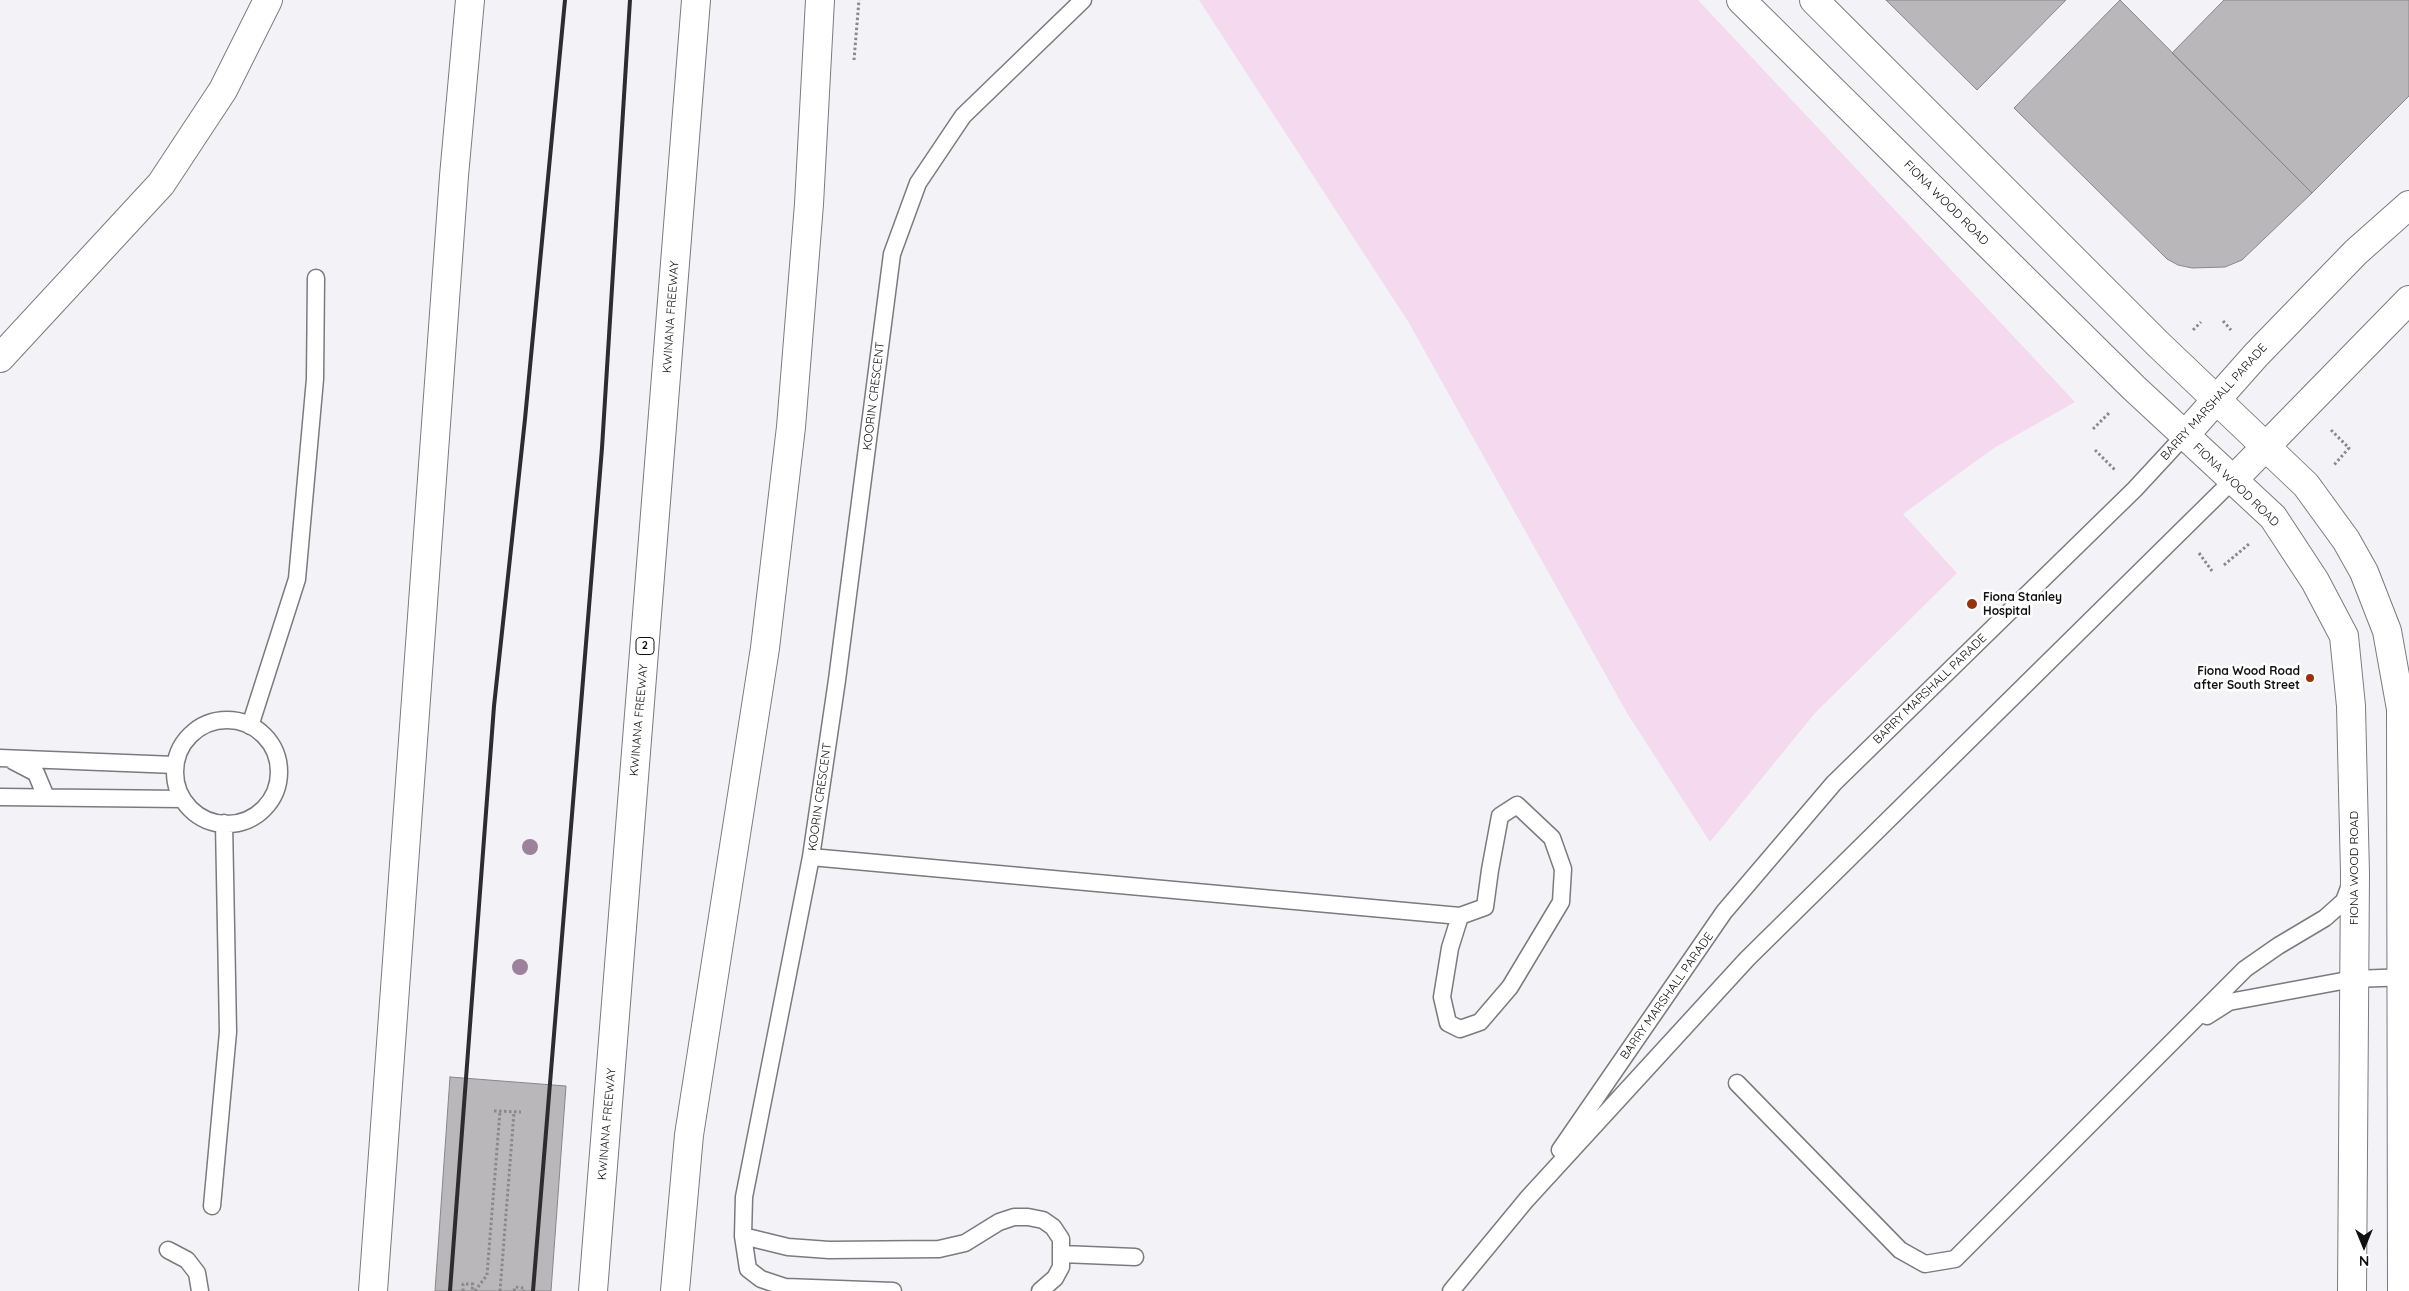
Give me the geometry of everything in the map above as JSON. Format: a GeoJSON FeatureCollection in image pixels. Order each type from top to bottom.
{"type":"FeatureCollection","features":[{"type":"Feature","properties":{"kind":"main road"},"geometry":{"type":"LineString","coordinates":[[0,358],[160,184],[223,90],[268,0]]}},
{"type":"Feature","properties":{"kind":"main road"},"geometry":{"type":"LineString","coordinates":[[373,1291],[454,176],[470,0]]}},
{"type":"Feature","properties":{"kind":"main road","name":"KWINANA FREEWAY"},"geometry":{"type":"LineString","coordinates":[[594,1291],[696,0]]}},
{"type":"Feature","properties":{"kind":"main road"},"geometry":{"type":"LineString","coordinates":[[674,1291],[689,1135],[765,648],[791,427],[809,204],[820,0]]}},
{"type":"Feature","properties":{"kind":"main road"},"geometry":{"type":"LineString","coordinates":[[1814,0],[2151,337],[2306,485],[2346,540],[2364,572],[2387,631],[2401,709],[2405,977],[2402,1291]]}},
{"type":"Feature","properties":{"kind":"main road","name":"FIONA WOOD ROAD"},"geometry":{"type":"LineString","coordinates":[[1748,2],[2134,388],[2277,521],[2315,580],[2344,636],[2351,706],[2355,874],[2352,1291]]}},
{"type":"Feature","properties":{"kind":"main road","name":"BARRY MARSHALL PARADE"},"geometry":{"type":"LineString","coordinates":[[2184,435],[2356,252],[2409,205]]}},
{"type":"Feature","properties":{"kind":"main road","name":"BARRY MARSHALL PARADE"},"geometry":{"type":"LineString","coordinates":[[2233,480],[2409,300]]}},
{"type":"Feature","properties":{"kind":"lane","name":"KOORIN CRESCENT"},"geometry":{"type":"LineString","coordinates":[[893,1291],[785,1287],[761,1279],[748,1269],[743,1236],[744,1197],[811,857],[837,680],[892,254],[918,183],[963,116],[1082,0]]}},
{"type":"Feature","properties":{"kind":"lane"},"geometry":{"type":"LineString","coordinates":[[250,726],[297,579],[315,379],[316,278]]}},
{"type":"Feature","properties":{"kind":"lane","name":"BARRY MARSHALL PARADE"},"geometry":{"type":"LineString","coordinates":[[1526,1199],[1724,912],[1834,783],[2135,489],[2184,435]]}},
{"type":"Feature","properties":{"kind":"lane","name":"BARRY MARSHALL PARADE"},"geometry":{"type":"LineString","coordinates":[[1451,1291],[1526,1199],[1747,959],[2233,480]]}},
{"type":"Feature","properties":{"kind":"lane"},"geometry":{"type":"LineString","coordinates":[[218,720],[235,720],[250,726],[264,736],[274,750],[279,767],[277,785],[270,801],[258,814],[242,821],[224,823],[208,820],[193,812],[182,799],[176,782],[175,765],[180,749],[189,736],[203,726],[218,720]]}},
{"type":"Feature","properties":{"kind":"lane"},"geometry":{"type":"LineString","coordinates":[[5,758],[175,765]]}},
{"type":"Feature","properties":{"kind":"lane"},"geometry":{"type":"LineString","coordinates":[[5,758],[36,773],[46,797]]}},
{"type":"Feature","properties":{"kind":"lane"},"geometry":{"type":"LineString","coordinates":[[0,797],[182,799]]}},
{"type":"Feature","properties":{"kind":"lane"},"geometry":{"type":"LineString","coordinates":[[811,857],[1460,916],[1486,907],[1490,870],[1500,816],[1517,805],[1552,838],[1562,869],[1561,902],[1510,987],[1480,1022],[1460,1029],[1448,1023],[1442,996],[1450,948],[1460,916]]}},
{"type":"Feature","properties":{"kind":"lane"},"geometry":{"type":"LineString","coordinates":[[212,1206],[228,1032],[224,823]]}},
{"type":"Feature","properties":{"kind":"lane"},"geometry":{"type":"LineString","coordinates":[[1737,1083],[1900,1250],[1925,1264],[1955,1259],[2245,969],[2331,913],[2344,901],[2355,874]]}},
{"type":"Feature","properties":{"kind":"lane"},"geometry":{"type":"LineString","coordinates":[[2188,1026],[2230,1002],[2353,979],[2405,977]]}},
{"type":"Feature","properties":{"kind":"lane"},"geometry":{"type":"LineString","coordinates":[[743,1236],[788,1247],[829,1250],[939,1249],[966,1243],[999,1222],[1014,1217],[1028,1217],[1042,1220],[1053,1227],[1061,1239],[1061,1267],[1055,1278],[1040,1291]]}},
{"type":"Feature","properties":{"kind":"lane"},"geometry":{"type":"LineString","coordinates":[[168,1250],[186,1260],[196,1273],[200,1291]]}},
{"type":"Feature","properties":{"kind":"lane"},"geometry":{"type":"LineString","coordinates":[[1062,1254],[1135,1257]]}},
{"type":"Feature","properties":{"kind":"path"},"geometry":{"type":"LineString","coordinates":[[494,1111],[521,1112]]}},
{"type":"Feature","properties":{"kind":"path"},"geometry":{"type":"LineString","coordinates":[[474,1291],[487,1275],[500,1111]]}},
{"type":"Feature","properties":{"kind":"path"},"geometry":{"type":"LineString","coordinates":[[500,1291],[514,1112]]}},
{"type":"Feature","properties":{"kind":"path"},"geometry":{"type":"LineString","coordinates":[[463,1291],[463,1284],[473,1284],[474,1291]]}},
{"type":"Feature","properties":{"kind":"path"},"geometry":{"type":"LineString","coordinates":[[514,1291],[515,1287],[524,1288],[524,1291]]}},
{"type":"Feature","properties":{"kind":"shaded area"},"geometry":{"type":"Polygon","coordinates":[[[1199,0],[1698,0],[2075,402],[1994,448],[1903,514],[1957,573],[1815,713],[1710,842],[1627,713],[1409,323],[1199,0]]]}},
{"type":"Feature","properties":{"kind":"building"},"geometry":{"type":"Polygon","coordinates":[[[1886,0],[2066,0],[1977,90],[1886,0]]]}},
{"type":"Feature","properties":{"kind":"building"},"geometry":{"type":"Polygon","coordinates":[[[2120,0],[2312,193],[2242,260],[2225,267],[2192,268],[2178,265],[2167,259],[2014,108],[2120,0]]]}},
{"type":"Feature","properties":{"kind":"building"},"geometry":{"type":"Polygon","coordinates":[[[2224,0],[2409,0],[2409,96],[2312,193],[2172,53],[2224,0]]]}},
{"type":"Feature","properties":{"kind":"building"},"geometry":{"type":"Polygon","coordinates":[[[450,1077],[566,1086],[551,1291],[435,1291],[450,1077]]]}},
{"type":"Feature","properties":{"kind":"railway"},"geometry":{"type":"LineString","coordinates":[[450,1291],[494,706],[525,419],[565,0]]}},
{"type":"Feature","properties":{"kind":"railway"},"geometry":{"type":"LineString","coordinates":[[533,1291],[602,448],[630,0]]}},
{"type":"Feature","properties":{"kind":"place","name":"Fiona Stanley Hospital"},"geometry":{"type":"Point","coordinates":[1972,604]}},
{"type":"Feature","properties":{"kind":"place","name":"Fiona Wood Road after South Street"},"geometry":{"type":"Point","coordinates":[2310,678]}}]}
